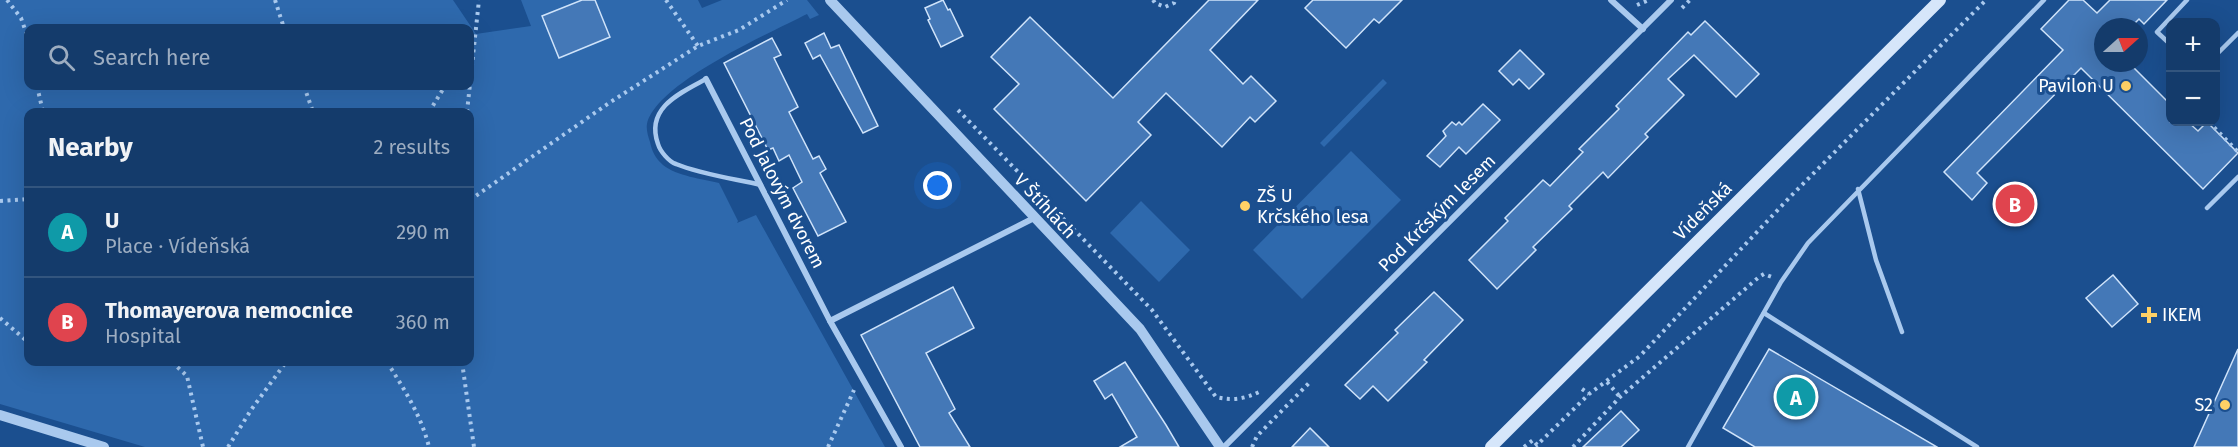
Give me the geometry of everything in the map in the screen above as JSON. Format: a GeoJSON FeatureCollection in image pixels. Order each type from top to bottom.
{"type":"FeatureCollection","features":[{"type":"Feature","properties":{"kind":"main road","name":"Vídeňská"},"geometry":{"type":"LineString","coordinates":[[1491,447],[1940,0]]}},
{"type":"Feature","properties":{"kind":"street","name":"V Štíhlách"},"geometry":{"type":"LineString","coordinates":[[830,0],[1140,329],[1222,447]]}},
{"type":"Feature","properties":{"kind":"street"},"geometry":{"type":"LineString","coordinates":[[1611,0],[1643,29]]}},
{"type":"Feature","properties":{"kind":"street","name":"Pod Krčským lesem"},"geometry":{"type":"LineString","coordinates":[[1222,447],[1671,0]]}},
{"type":"Feature","properties":{"kind":"street","name":"Pod Jalovým dvorem"},"geometry":{"type":"LineString","coordinates":[[706,78],[830,321],[901,447]]}},
{"type":"Feature","properties":{"kind":"street"},"geometry":{"type":"LineString","coordinates":[[830,321],[1034,218]]}},
{"type":"Feature","properties":{"kind":"street"},"geometry":{"type":"LineString","coordinates":[[0,415],[104,447]]}},
{"type":"Feature","properties":{"kind":"lane"},"geometry":{"type":"LineString","coordinates":[[1688,447],[1794,262],[1808,243],[2044,0]]}},
{"type":"Feature","properties":{"kind":"lane"},"geometry":{"type":"LineString","coordinates":[[2171,18],[2187,0]]}},
{"type":"Feature","properties":{"kind":"lane"},"geometry":{"type":"LineString","coordinates":[[2166,23],[2157,33],[2166,41]]}},
{"type":"Feature","properties":{"kind":"lane"},"geometry":{"type":"LineString","coordinates":[[2220,51],[2238,33]]}},
{"type":"Feature","properties":{"kind":"lane"},"geometry":{"type":"LineString","coordinates":[[706,78],[676,95],[658,113],[654,132],[660,148],[673,164],[761,185]]}},
{"type":"Feature","properties":{"kind":"lane"},"geometry":{"type":"LineString","coordinates":[[2207,208],[2238,177]]}},
{"type":"Feature","properties":{"kind":"lane"},"geometry":{"type":"LineString","coordinates":[[1858,189],[1876,260],[1902,332]]}},
{"type":"Feature","properties":{"kind":"lane"},"geometry":{"type":"LineString","coordinates":[[1764,313],[1977,447]]}},
{"type":"Feature","properties":{"kind":"path"},"geometry":{"type":"LineString","coordinates":[[7,0],[21,18],[24,27]]}},
{"type":"Feature","properties":{"kind":"path"},"geometry":{"type":"LineString","coordinates":[[275,0],[283,24]]}},
{"type":"Feature","properties":{"kind":"path"},"geometry":{"type":"LineString","coordinates":[[474,51],[479,0]]}},
{"type":"Feature","properties":{"kind":"path"},"geometry":{"type":"LineString","coordinates":[[666,0],[698,46]]}},
{"type":"Feature","properties":{"kind":"path"},"geometry":{"type":"LineString","coordinates":[[474,197],[609,103],[698,46],[739,30],[787,0]]}},
{"type":"Feature","properties":{"kind":"path"},"geometry":{"type":"LineString","coordinates":[[1153,0],[1165,7],[1174,3],[1175,0]]}},
{"type":"Feature","properties":{"kind":"path"},"geometry":{"type":"LineString","coordinates":[[1632,5],[1640,5],[1649,0]]}},
{"type":"Feature","properties":{"kind":"path"},"geometry":{"type":"LineString","coordinates":[[1524,447],[1533,440],[1536,446],[1589,394],[1640,356],[1790,197],[1986,0]]}},
{"type":"Feature","properties":{"kind":"path"},"geometry":{"type":"LineString","coordinates":[[38,90],[43,108]]}},
{"type":"Feature","properties":{"kind":"path"},"geometry":{"type":"LineString","coordinates":[[305,90],[312,108]]}},
{"type":"Feature","properties":{"kind":"path"},"geometry":{"type":"LineString","coordinates":[[431,108],[443,90]]}},
{"type":"Feature","properties":{"kind":"path"},"geometry":{"type":"LineString","coordinates":[[467,108],[470,90]]}},
{"type":"Feature","properties":{"kind":"path"},"geometry":{"type":"LineString","coordinates":[[956,109],[1152,310],[1216,397],[1240,399],[1264,389]]}},
{"type":"Feature","properties":{"kind":"path"},"geometry":{"type":"LineString","coordinates":[[2213,126],[2238,152]]}},
{"type":"Feature","properties":{"kind":"path"},"geometry":{"type":"LineString","coordinates":[[0,201],[24,199]]}},
{"type":"Feature","properties":{"kind":"path"},"geometry":{"type":"LineString","coordinates":[[1573,447],[1620,397],[1759,277],[1764,274],[1772,277]]}},
{"type":"Feature","properties":{"kind":"path"},"geometry":{"type":"LineString","coordinates":[[0,318],[24,339]]}},
{"type":"Feature","properties":{"kind":"path"},"geometry":{"type":"LineString","coordinates":[[176,366],[186,376],[203,447]]}},
{"type":"Feature","properties":{"kind":"path"},"geometry":{"type":"LineString","coordinates":[[228,447],[283,366]]}},
{"type":"Feature","properties":{"kind":"path"},"geometry":{"type":"LineString","coordinates":[[390,366],[410,398],[424,429],[429,447]]}},
{"type":"Feature","properties":{"kind":"path"},"geometry":{"type":"LineString","coordinates":[[463,366],[474,447]]}},
{"type":"Feature","properties":{"kind":"path"},"geometry":{"type":"LineString","coordinates":[[828,447],[861,376]]}},
{"type":"Feature","properties":{"kind":"path"},"geometry":{"type":"LineString","coordinates":[[1252,447],[1257,436],[1311,381]]}},
{"type":"Feature","properties":{"kind":"path"},"geometry":{"type":"LineString","coordinates":[[1607,382],[1620,397]]}},
{"type":"Feature","properties":{"kind":"path"},"geometry":{"type":"LineString","coordinates":[[1582,389],[1589,394]]}},
{"type":"Feature","properties":{"kind":"shaded area"},"geometry":{"type":"Polygon","coordinates":[[[0,0],[453,0],[469,24],[24,24],[24,90],[474,90],[474,31],[476,34],[531,26],[521,0],[582,0],[542,16],[559,58],[610,37],[595,0],[698,0],[702,8],[722,0],[807,0],[819,15],[810,19],[807,14],[742,46],[692,76],[655,108],[647,124],[647,130],[653,151],[663,165],[682,174],[719,183],[737,223],[756,215],[885,447],[145,447],[0,404],[0,0]]]}},
{"type":"Feature","properties":{"kind":"shaded area"},"geometry":{"type":"Polygon","coordinates":[[[1383,79],[1387,83],[1324,147],[1320,143],[1383,79]]]}},
{"type":"Feature","properties":{"kind":"shaded area"},"geometry":{"type":"Polygon","coordinates":[[[1351,151],[1401,200],[1302,299],[1253,250],[1351,151]]]}},
{"type":"Feature","properties":{"kind":"shaded area"},"geometry":{"type":"Polygon","coordinates":[[[1141,201],[1190,250],[1159,282],[1110,233],[1141,201]]]}},
{"type":"Feature","properties":{"kind":"building"},"geometry":{"type":"Polygon","coordinates":[[[582,0],[595,0],[610,37],[559,58],[542,16],[582,0]]]}},
{"type":"Feature","properties":{"kind":"building"},"geometry":{"type":"Polygon","coordinates":[[[943,0],[963,36],[941,47],[925,8],[943,0]]]}},
{"type":"Feature","properties":{"kind":"building"},"geometry":{"type":"Polygon","coordinates":[[[1209,0],[1258,0],[1210,50],[1243,84],[1251,76],[1276,101],[1255,122],[1250,117],[1222,147],[1166,93],[1138,122],[1151,135],[1086,201],[994,109],[1019,84],[991,57],[1030,17],[1113,98],[1209,0]]]}},
{"type":"Feature","properties":{"kind":"building"},"geometry":{"type":"Polygon","coordinates":[[[1313,0],[1402,0],[1379,23],[1374,19],[1346,48],[1305,8],[1313,0]]]}},
{"type":"Feature","properties":{"kind":"building","name":"Pavilon U"},"geometry":{"type":"Polygon","coordinates":[[[2069,0],[2083,0],[2097,13],[2110,0],[2167,0],[2148,20],[2148,18],[2094,18],[2094,72],[2138,72],[2166,100],[2166,126],[2192,126],[2198,131],[2203,126],[2211,126],[2238,153],[2203,189],[2081,68],[1977,173],[1987,183],[1972,200],[1944,172],[2063,50],[2041,29],[2069,0]]]}},
{"type":"Feature","properties":{"kind":"building"},"geometry":{"type":"Polygon","coordinates":[[[1705,21],[1759,74],[1736,97],[1694,55],[1668,79],[1684,95],[1645,134],[1648,137],[1608,178],[1603,172],[1569,206],[1572,209],[1533,247],[1536,250],[1497,289],[1469,260],[1508,221],[1505,218],[1543,180],[1550,186],[1583,152],[1579,149],[1619,109],[1616,106],[1688,32],[1691,35],[1705,21]]]}},
{"type":"Feature","properties":{"kind":"building"},"geometry":{"type":"Polygon","coordinates":[[[824,33],[831,48],[839,45],[878,126],[863,133],[820,55],[813,59],[805,43],[824,33]]]}},
{"type":"Feature","properties":{"kind":"building"},"geometry":{"type":"Polygon","coordinates":[[[772,38],[781,55],[774,58],[798,107],[789,112],[813,159],[819,156],[826,169],[820,173],[846,222],[818,236],[793,188],[802,182],[789,155],[779,161],[773,148],[768,150],[724,63],[772,38]]]}},
{"type":"Feature","properties":{"kind":"building"},"geometry":{"type":"Polygon","coordinates":[[[1520,50],[1544,74],[1529,89],[1519,79],[1513,85],[1499,71],[1520,50]]]}},
{"type":"Feature","properties":{"kind":"building"},"geometry":{"type":"Polygon","coordinates":[[[1483,104],[1500,120],[1466,154],[1459,147],[1440,167],[1427,156],[1446,136],[1443,131],[1452,122],[1456,125],[1459,122],[1462,125],[1483,104]]]}},
{"type":"Feature","properties":{"kind":"building"},"geometry":{"type":"Polygon","coordinates":[[[2113,275],[2138,304],[2112,327],[2086,298],[2113,275]]]}},
{"type":"Feature","properties":{"kind":"building"},"geometry":{"type":"Polygon","coordinates":[[[953,287],[974,328],[926,353],[955,409],[949,413],[970,447],[920,447],[861,335],[953,287]]]}},
{"type":"Feature","properties":{"kind":"building"},"geometry":{"type":"Polygon","coordinates":[[[1434,292],[1463,320],[1424,360],[1427,362],[1388,401],[1373,386],[1360,399],[1345,385],[1398,333],[1395,330],[1434,292]]]}},
{"type":"Feature","properties":{"kind":"building"},"geometry":{"type":"Polygon","coordinates":[[[1769,349],[1937,447],[1755,447],[1723,428],[1769,349]]]}},
{"type":"Feature","properties":{"kind":"building","name":"S2"},"geometry":{"type":"Polygon","coordinates":[[[2238,349],[2238,447],[2194,447],[2238,349]]]}},
{"type":"Feature","properties":{"kind":"building"},"geometry":{"type":"Polygon","coordinates":[[[1125,362],[1179,447],[1120,447],[1137,437],[1112,394],[1105,399],[1094,381],[1125,362]]]}},
{"type":"Feature","properties":{"kind":"building"},"geometry":{"type":"Polygon","coordinates":[[[1621,411],[1639,430],[1621,447],[1583,447],[1621,411]]]}},
{"type":"Feature","properties":{"kind":"building"},"geometry":{"type":"Polygon","coordinates":[[[1310,428],[1329,447],[1292,447],[1310,428]]]}},
{"type":"Feature","properties":{"kind":"place","name":"Pavilon U"},"geometry":{"type":"Point","coordinates":[2126,86]}},
{"type":"Feature","properties":{"kind":"place","name":"Thomayerova nemocnice"},"geometry":{"type":"Point","coordinates":[2015,204]}},
{"type":"Feature","properties":{"kind":"place","name":"ZŠ U Krčského lesa"},"geometry":{"type":"Point","coordinates":[1245,206]}},
{"type":"Feature","properties":{"kind":"place","name":"IKEM"},"geometry":{"type":"Point","coordinates":[2149,315]}},
{"type":"Feature","properties":{"kind":"place","name":"U"},"geometry":{"type":"Point","coordinates":[1796,397]}},
{"type":"Feature","properties":{"kind":"place","name":"S2"},"geometry":{"type":"Point","coordinates":[2225,405]}}]}
